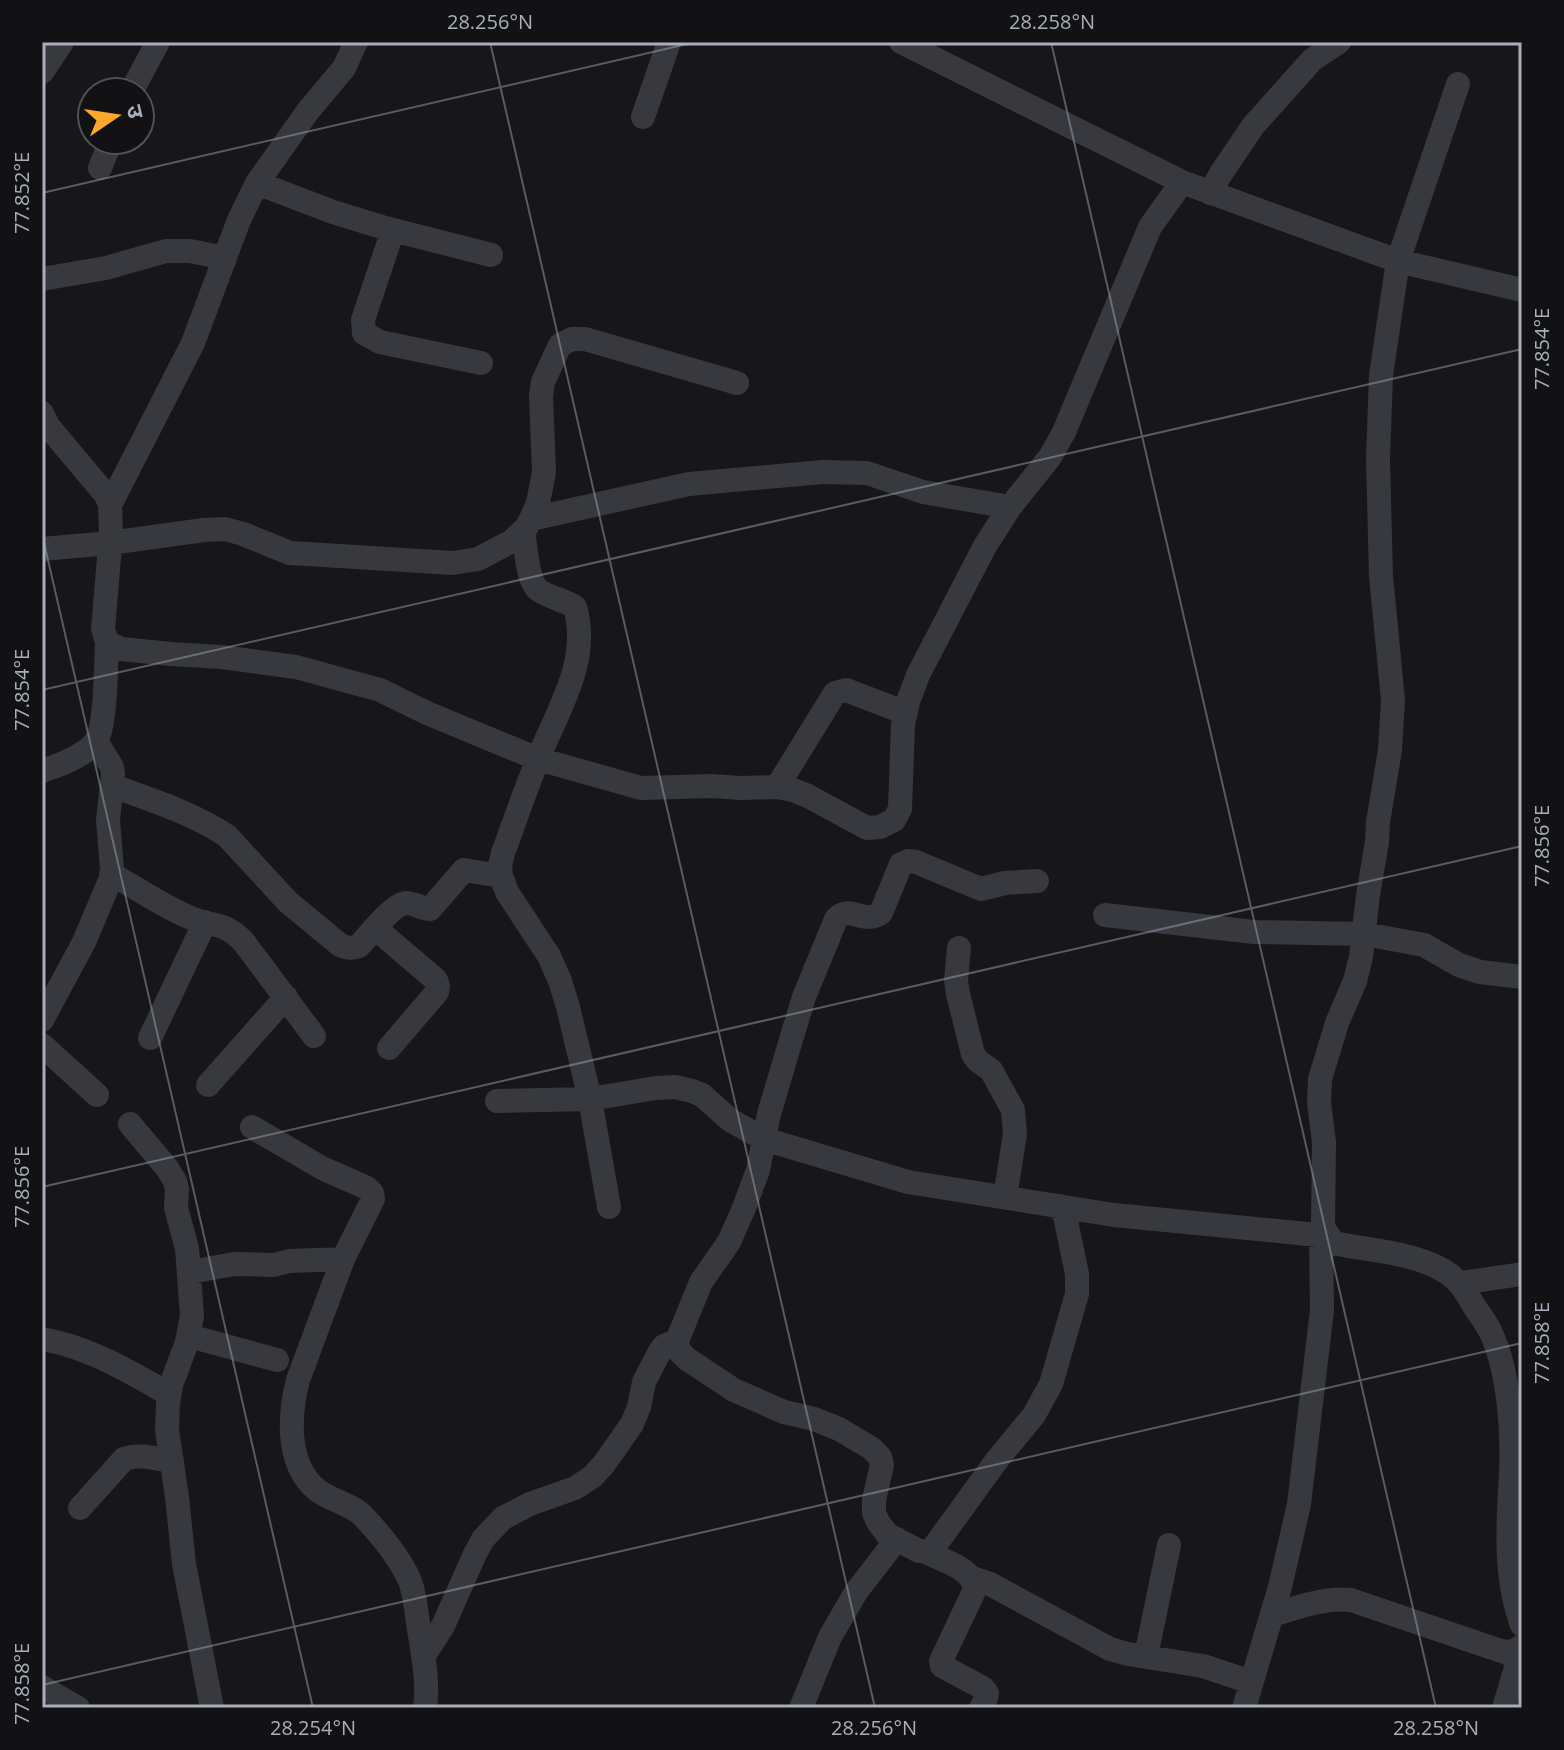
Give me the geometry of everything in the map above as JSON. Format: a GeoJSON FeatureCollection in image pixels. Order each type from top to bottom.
{"type":"FeatureCollection","features":[{"type":"Feature","properties":{"kind":"street"},"geometry":{"type":"LineString","coordinates":[[42,72],[62,42]]}},
{"type":"Feature","properties":{"kind":"street"},"geometry":{"type":"LineString","coordinates":[[140,76],[158,42]]}},
{"type":"Feature","properties":{"kind":"street"},"geometry":{"type":"LineString","coordinates":[[110,505],[193,343],[239,220],[257,183],[308,111],[344,68],[356,42]]}},
{"type":"Feature","properties":{"kind":"street"},"geometry":{"type":"LineString","coordinates":[[643,117],[669,42]]}},
{"type":"Feature","properties":{"kind":"street"},"geometry":{"type":"LineString","coordinates":[[901,42],[1182,182],[1398,261],[1522,290]]}},
{"type":"Feature","properties":{"kind":"street"},"geometry":{"type":"LineString","coordinates":[[1210,193],[1253,126],[1318,51],[1339,42]]}},
{"type":"Feature","properties":{"kind":"street"},"geometry":{"type":"LineString","coordinates":[[1244,1708],[1272,1615],[1299,1504],[1322,1310],[1325,1236],[1320,1079],[1361,957],[1378,822],[1388,773],[1393,700],[1381,576],[1378,459],[1381,375],[1398,261],[1458,84]]}},
{"type":"Feature","properties":{"kind":"street"},"geometry":{"type":"LineString","coordinates":[[100,168],[105,156]]}},
{"type":"Feature","properties":{"kind":"street"},"geometry":{"type":"LineString","coordinates":[[107,642],[121,649],[296,667],[380,690],[538,759],[641,788],[777,787],[808,796],[867,828],[880,827],[894,820],[900,809],[903,724],[918,675],[972,569],[1010,507],[1050,457],[1064,432],[1150,227],[1182,182]]}},
{"type":"Feature","properties":{"kind":"street"},"geometry":{"type":"LineString","coordinates":[[257,183],[333,212],[491,255]]}},
{"type":"Feature","properties":{"kind":"street"},"geometry":{"type":"LineString","coordinates":[[393,230],[363,320],[364,333],[380,342],[481,363]]}},
{"type":"Feature","properties":{"kind":"street"},"geometry":{"type":"LineString","coordinates":[[42,279],[106,268],[166,251],[190,251],[225,258]]}},
{"type":"Feature","properties":{"kind":"street"},"geometry":{"type":"LineString","coordinates":[[42,549],[225,529],[290,553],[453,563],[478,559],[512,541],[527,525],[538,503],[544,472],[541,396],[543,382],[560,345],[572,339],[585,339],[737,383]]}},
{"type":"Feature","properties":{"kind":"street"},"geometry":{"type":"LineString","coordinates":[[42,413],[48,426],[106,495],[110,505],[103,629],[107,642],[103,721],[96,741],[63,764],[42,771]]}},
{"type":"Feature","properties":{"kind":"street"},"geometry":{"type":"LineString","coordinates":[[527,525],[689,484],[823,472],[867,473],[923,492],[1010,507]]}},
{"type":"Feature","properties":{"kind":"street"},"geometry":{"type":"LineString","coordinates":[[527,525],[530,577],[534,588],[575,607],[580,646],[573,677],[503,853],[501,876],[507,892],[549,956],[560,981],[590,1099],[609,1207]]}},
{"type":"Feature","properties":{"kind":"street"},"geometry":{"type":"LineString","coordinates":[[777,787],[835,693],[846,690],[906,713]]}},
{"type":"Feature","properties":{"kind":"street"},"geometry":{"type":"LineString","coordinates":[[42,1020],[84,942],[111,874],[108,820],[113,786],[112,767],[96,741]]}},
{"type":"Feature","properties":{"kind":"street"},"geometry":{"type":"LineString","coordinates":[[113,786],[173,809],[227,836],[288,902],[346,948],[359,946],[394,908],[402,904],[430,909],[464,870],[501,876]]}},
{"type":"Feature","properties":{"kind":"street"},"geometry":{"type":"LineString","coordinates":[[981,1708],[987,1693],[983,1688],[942,1666],[941,1661],[975,1589],[972,1578],[888,1535],[878,1522],[874,1500],[882,1465],[880,1457],[839,1429],[784,1412],[734,1390],[687,1359],[679,1351],[677,1341],[701,1282],[729,1242],[744,1208],[758,1170],[769,1114],[804,997],[839,914],[877,917],[901,864],[908,861],[981,889],[1005,883],[1037,881]]}},
{"type":"Feature","properties":{"kind":"street"},"geometry":{"type":"LineString","coordinates":[[111,874],[188,917],[223,925],[232,931],[243,941],[314,1036]]}},
{"type":"Feature","properties":{"kind":"street"},"geometry":{"type":"LineString","coordinates":[[1105,915],[1254,932],[1365,934],[1424,945],[1459,965],[1480,972],[1522,977]]}},
{"type":"Feature","properties":{"kind":"street"},"geometry":{"type":"LineString","coordinates":[[150,1038],[205,922]]}},
{"type":"Feature","properties":{"kind":"street"},"geometry":{"type":"LineString","coordinates":[[375,928],[436,980],[438,986],[437,992],[389,1048]]}},
{"type":"Feature","properties":{"kind":"street"},"geometry":{"type":"LineString","coordinates":[[959,948],[956,980],[973,1054],[991,1070],[1013,1110],[1015,1134],[1005,1197]]}},
{"type":"Feature","properties":{"kind":"street"},"geometry":{"type":"LineString","coordinates":[[208,1085],[286,997]]}},
{"type":"Feature","properties":{"kind":"street"},"geometry":{"type":"LineString","coordinates":[[42,1045],[97,1095]]}},
{"type":"Feature","properties":{"kind":"street"},"geometry":{"type":"LineString","coordinates":[[497,1101],[590,1099],[675,1087],[702,1095],[730,1120],[764,1139],[908,1182],[1114,1215],[1325,1236],[1334,1243],[1418,1260],[1447,1272],[1461,1283],[1492,1333],[1500,1357],[1512,1437],[1508,1505],[1511,1572],[1522,1625]]}},
{"type":"Feature","properties":{"kind":"street"},"geometry":{"type":"LineString","coordinates":[[130,1124],[175,1181],[176,1208],[187,1248],[192,1316],[189,1336],[169,1394],[167,1430],[184,1564],[212,1708]]}},
{"type":"Feature","properties":{"kind":"street"},"geometry":{"type":"LineString","coordinates":[[252,1127],[372,1193],[373,1199],[343,1259],[296,1388],[292,1414],[293,1443],[298,1466],[305,1478],[316,1490],[353,1507],[362,1515],[407,1574],[414,1594],[423,1657],[425,1708]]}},
{"type":"Feature","properties":{"kind":"street"},"geometry":{"type":"LineString","coordinates":[[925,1552],[931,1551],[1034,1415],[1051,1384],[1077,1294],[1077,1274],[1065,1216],[1059,1206]]}},
{"type":"Feature","properties":{"kind":"street"},"geometry":{"type":"LineString","coordinates":[[190,1272],[234,1264],[274,1265],[289,1261],[343,1259]]}},
{"type":"Feature","properties":{"kind":"street"},"geometry":{"type":"LineString","coordinates":[[1461,1283],[1522,1274]]}},
{"type":"Feature","properties":{"kind":"street"},"geometry":{"type":"LineString","coordinates":[[189,1336],[277,1360]]}},
{"type":"Feature","properties":{"kind":"street"},"geometry":{"type":"LineString","coordinates":[[42,1339],[62,1342],[110,1360],[169,1394]]}},
{"type":"Feature","properties":{"kind":"street"},"geometry":{"type":"LineString","coordinates":[[423,1657],[443,1626],[483,1539],[503,1518],[530,1504],[575,1488],[592,1477],[632,1424],[644,1382],[660,1351],[677,1341]]}},
{"type":"Feature","properties":{"kind":"street"},"geometry":{"type":"LineString","coordinates":[[80,1508],[124,1459],[140,1457],[172,1461]]}},
{"type":"Feature","properties":{"kind":"street"},"geometry":{"type":"LineString","coordinates":[[801,1708],[830,1637],[856,1592],[897,1539]]}},
{"type":"Feature","properties":{"kind":"street"},"geometry":{"type":"LineString","coordinates":[[1146,1656],[1169,1545]]}},
{"type":"Feature","properties":{"kind":"street"},"geometry":{"type":"LineString","coordinates":[[972,1578],[990,1584],[1110,1649],[1203,1666],[1251,1682]]}},
{"type":"Feature","properties":{"kind":"street"},"geometry":{"type":"LineString","coordinates":[[1272,1615],[1324,1601],[1351,1600],[1504,1652],[1518,1648],[1516,1668],[1504,1708]]}},
{"type":"Feature","properties":{"kind":"street"},"geometry":{"type":"LineString","coordinates":[[42,1687],[78,1708]]}}]}
